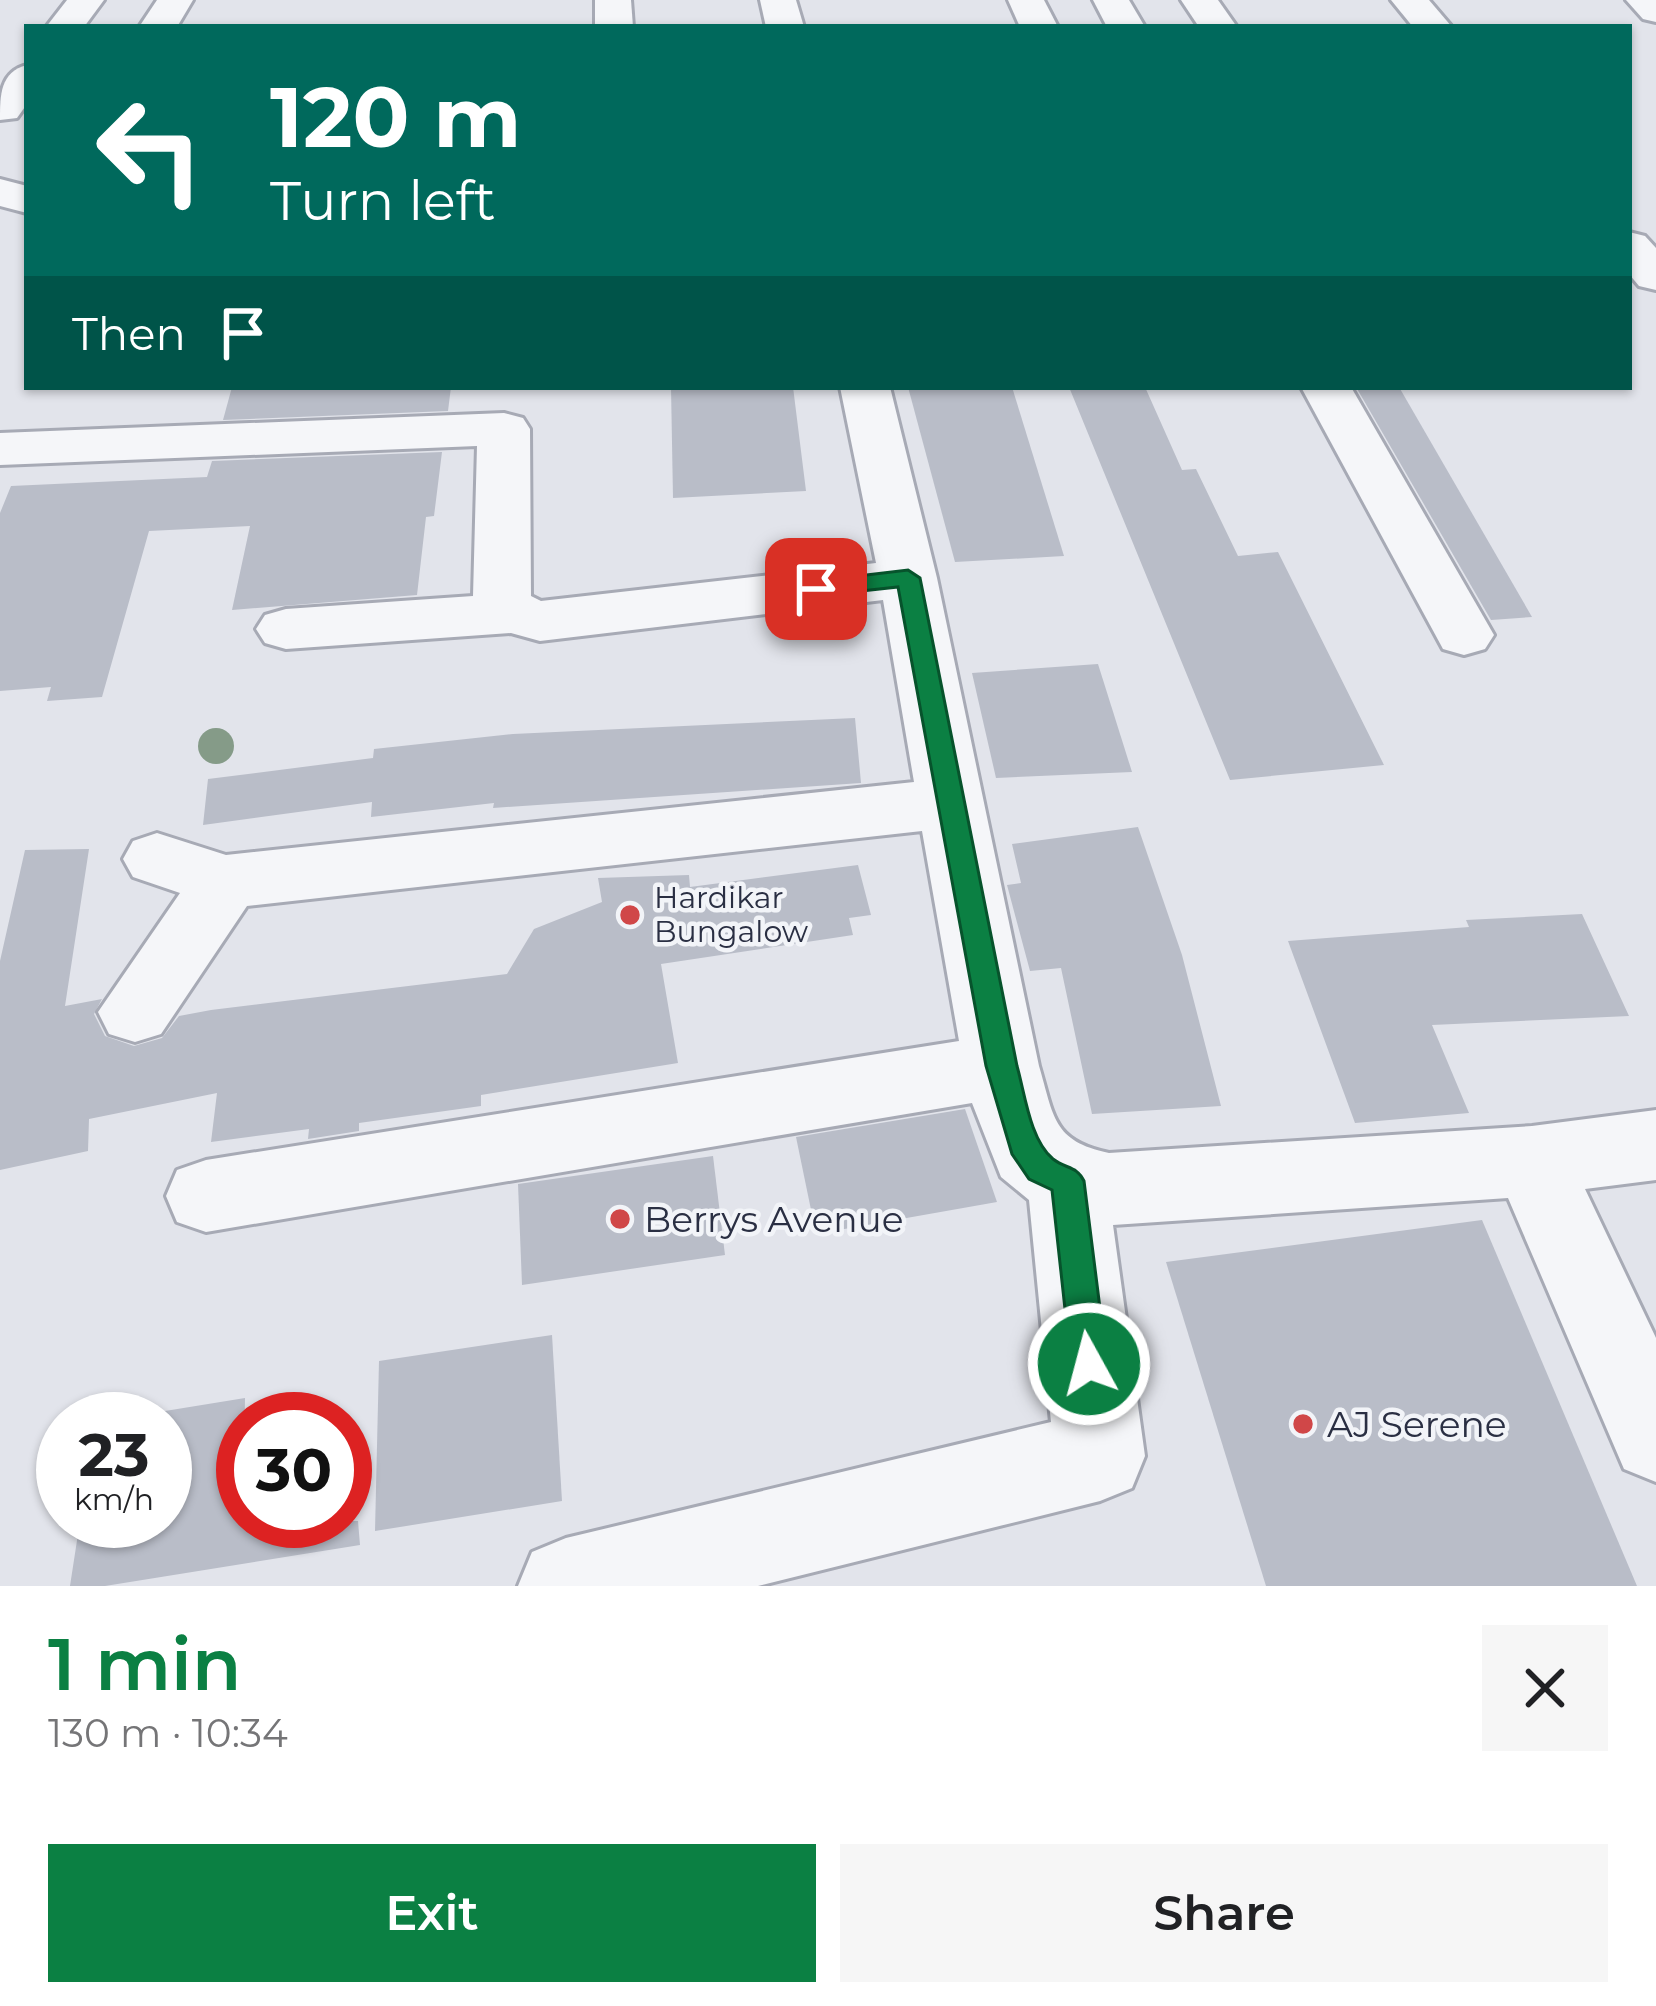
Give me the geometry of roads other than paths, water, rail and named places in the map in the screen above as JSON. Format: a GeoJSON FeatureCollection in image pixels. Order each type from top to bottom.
{"type":"FeatureCollection","features":[{"type":"Feature","properties":{"kind":"street"},"geometry":{"type":"LineString","coordinates":[[67,24],[86,0]]}},
{"type":"Feature","properties":{"kind":"street"},"geometry":{"type":"LineString","coordinates":[[1408,0],[1430,24]]}},
{"type":"Feature","properties":{"kind":"street"},"geometry":{"type":"LineString","coordinates":[[1644,0],[1656,10]]}},
{"type":"Feature","properties":{"kind":"street"},"geometry":{"type":"LineString","coordinates":[[1632,249],[1656,277]]}},
{"type":"Feature","properties":{"kind":"street"},"geometry":{"type":"LineString","coordinates":[[867,390],[908,578],[1001,1066],[1024,1144],[1041,1169],[1067,1181],[1109,1189],[1532,1162],[1656,1145]]}},
{"type":"Feature","properties":{"kind":"street"},"geometry":{"type":"LineString","coordinates":[[1328,390],[1464,635]]}},
{"type":"Feature","properties":{"kind":"street"},"geometry":{"type":"LineString","coordinates":[[0,449],[504,429],[502,599],[513,614]]}},
{"type":"Feature","properties":{"kind":"street"},"geometry":{"type":"LineString","coordinates":[[286,629],[513,614],[540,621],[908,578]]}},
{"type":"Feature","properties":{"kind":"street"},"geometry":{"type":"LineString","coordinates":[[157,859],[226,882],[950,803]]}},
{"type":"Feature","properties":{"kind":"street"},"geometry":{"type":"LineString","coordinates":[[135,1012],[226,882]]}},
{"type":"Feature","properties":{"kind":"street"},"geometry":{"type":"LineString","coordinates":[[206,1196],[1001,1066]]}},
{"type":"Feature","properties":{"kind":"street"},"geometry":{"type":"LineString","coordinates":[[1532,1162],[1656,1437]]}},
{"type":"Feature","properties":{"kind":"street"},"geometry":{"type":"LineString","coordinates":[[566,1586],[1100,1456],[1067,1181]]}},
{"type":"Feature","properties":{"kind":"place","name":"Hardikar Bungalow"},"geometry":{"type":"Point","coordinates":[630,915]}},
{"type":"Feature","properties":{"kind":"place","name":"Berrys Avenue"},"geometry":{"type":"Point","coordinates":[620,1219]}},
{"type":"Feature","properties":{"kind":"place","name":"AJ Serene"},"geometry":{"type":"Point","coordinates":[1303,1424]}}]}
